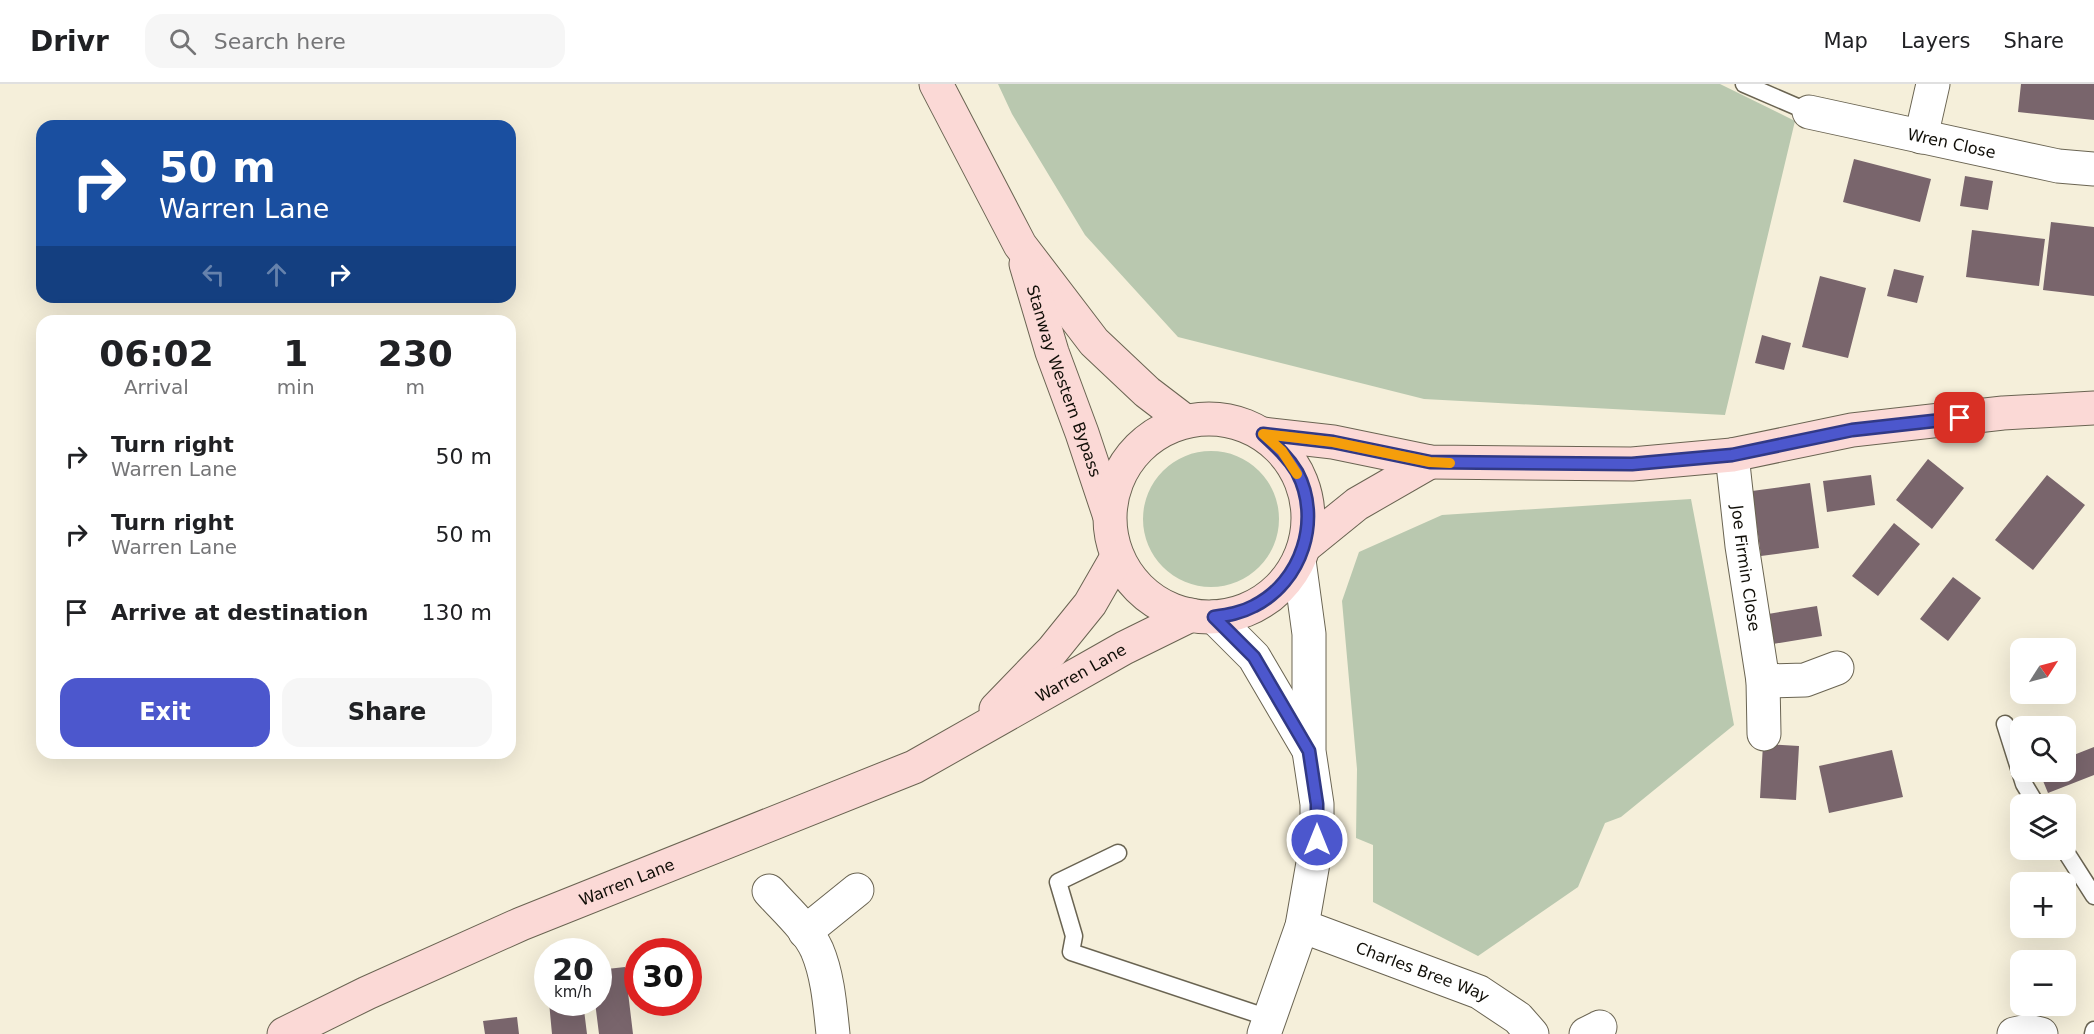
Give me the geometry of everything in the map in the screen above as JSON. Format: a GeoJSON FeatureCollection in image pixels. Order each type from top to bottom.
{"type":"FeatureCollection","features":[{"type":"Feature","properties":{"kind":"street","name":"Stanway Western Bypass"},"geometry":{"type":"LineString","coordinates":[[936,84],[1020,245],[1094,342],[1146,392],[1185,421]]}},
{"type":"Feature","properties":{"kind":"street"},"geometry":{"type":"LineString","coordinates":[[1921,138],[1932,84]]}},
{"type":"Feature","properties":{"kind":"street","name":"Wren Close"},"geometry":{"type":"LineString","coordinates":[[1809,112],[2058,166],[2094,169]]}},
{"type":"Feature","properties":{"kind":"street","name":"Stanway Western Bypass"},"geometry":{"type":"LineString","coordinates":[[1020,245],[1052,352],[1109,516]]}},
{"type":"Feature","properties":{"kind":"street","name":"Warren Lane"},"geometry":{"type":"LineString","coordinates":[[1263,434],[1333,442],[1430,462],[1632,464],[1732,455],[1852,430],[2003,413],[2094,408]]}},
{"type":"Feature","properties":{"kind":"street","name":"Warren Lane"},"geometry":{"type":"LineString","coordinates":[[1212,418],[1239,423],[1263,434],[1282,451],[1297,472],[1306,496],[1308,522],[1301,554],[1288,579],[1273,594],[1255,606],[1236,614],[1203,616],[1167,608],[1147,595],[1130,578],[1117,557],[1111,537],[1109,516],[1115,484],[1131,456],[1155,434],[1185,421],[1212,418]]}},
{"type":"Feature","properties":{"kind":"street","name":"Joe Firmin Close"},"geometry":{"type":"LineString","coordinates":[[1732,455],[1742,546],[1764,681],[1764,734]]}},
{"type":"Feature","properties":{"kind":"street","name":"Warren Lane"},"geometry":{"type":"LineString","coordinates":[[1301,554],[1357,504],[1430,462]]}},
{"type":"Feature","properties":{"kind":"street"},"geometry":{"type":"LineString","coordinates":[[1267,1026],[1302,926],[1317,840],[1317,804],[1309,751],[1309,634],[1301,554]]}},
{"type":"Feature","properties":{"kind":"street","name":"Warren Lane"},"geometry":{"type":"LineString","coordinates":[[972,734],[1052,651],[1089,604],[1117,557]]}},
{"type":"Feature","properties":{"kind":"street"},"geometry":{"type":"LineString","coordinates":[[1203,616],[1254,657],[1309,751]]}},
{"type":"Feature","properties":{"kind":"street","name":"Warren Lane"},"geometry":{"type":"LineString","coordinates":[[284,1034],[520,924],[914,767],[1124,648],[1203,616]]}},
{"type":"Feature","properties":{"kind":"street"},"geometry":{"type":"LineString","coordinates":[[1764,681],[1806,680],[1837,668]]}},
{"type":"Feature","properties":{"kind":"street"},"geometry":{"type":"LineString","coordinates":[[805,932],[857,890]]}},
{"type":"Feature","properties":{"kind":"street"},"geometry":{"type":"LineString","coordinates":[[769,891],[805,932],[816,949],[829,993],[833,1034]]}},
{"type":"Feature","properties":{"kind":"street","name":"Charles Bree Way"},"geometry":{"type":"LineString","coordinates":[[1302,926],[1479,992],[1518,1018],[1532,1034]]}},
{"type":"Feature","properties":{"kind":"street"},"geometry":{"type":"LineString","coordinates":[[2014,1034],[2028,1031],[2041,1034]]}},
{"type":"Feature","properties":{"kind":"lane"},"geometry":{"type":"LineString","coordinates":[[1744,84],[1809,112]]}},
{"type":"Feature","properties":{"kind":"lane"},"geometry":{"type":"LineString","coordinates":[[2005,724],[2024,784],[2030,794]]}},
{"type":"Feature","properties":{"kind":"lane"},"geometry":{"type":"LineString","coordinates":[[1118,854],[1058,882],[1074,936],[1071,952],[1267,1026]]}},
{"type":"Feature","properties":{"kind":"lane"},"geometry":{"type":"LineString","coordinates":[[2071,860],[2094,896]]}},
{"type":"Feature","properties":{"kind":"green space"},"geometry":{"type":"Polygon","coordinates":[[[998,84],[1720,84],[1795,121],[1725,415],[1424,399],[1178,337],[1085,235],[1012,114],[998,84]]]}},
{"type":"Feature","properties":{"kind":"green space"},"geometry":{"type":"Polygon","coordinates":[[[1211,451],[1237,456],[1259,471],[1274,493],[1279,519],[1274,545],[1259,567],[1237,582],[1211,587],[1185,582],[1163,567],[1148,545],[1143,519],[1148,493],[1163,471],[1185,456],[1211,451]]]}},
{"type":"Feature","properties":{"kind":"green space"},"geometry":{"type":"Polygon","coordinates":[[[1691,499],[1734,725],[1621,817],[1605,823],[1578,887],[1478,956],[1373,902],[1373,845],[1356,838],[1357,769],[1342,601],[1359,552],[1442,515],[1691,499]]]}},
{"type":"Feature","properties":{"kind":"building"},"geometry":{"type":"Polygon","coordinates":[[[2021,84],[2094,84],[2094,120],[2018,112],[2021,84]]]}},
{"type":"Feature","properties":{"kind":"building"},"geometry":{"type":"Polygon","coordinates":[[[1854,159],[1931,179],[1920,222],[1843,202],[1854,159]]]}},
{"type":"Feature","properties":{"kind":"building"},"geometry":{"type":"Polygon","coordinates":[[[1965,176],[1993,181],[1988,210],[1960,206],[1965,176]]]}},
{"type":"Feature","properties":{"kind":"building"},"geometry":{"type":"Polygon","coordinates":[[[2051,222],[2094,227],[2094,296],[2043,290],[2051,222]]]}},
{"type":"Feature","properties":{"kind":"building"},"geometry":{"type":"Polygon","coordinates":[[[1972,230],[2045,239],[2039,286],[1966,277],[1972,230]]]}},
{"type":"Feature","properties":{"kind":"building"},"geometry":{"type":"Polygon","coordinates":[[[1894,269],[1924,276],[1917,303],[1887,296],[1894,269]]]}},
{"type":"Feature","properties":{"kind":"building"},"geometry":{"type":"Polygon","coordinates":[[[1820,276],[1866,288],[1848,358],[1802,347],[1820,276]]]}},
{"type":"Feature","properties":{"kind":"building"},"geometry":{"type":"Polygon","coordinates":[[[1762,335],[1791,343],[1784,370],[1755,363],[1762,335]]]}},
{"type":"Feature","properties":{"kind":"building"},"geometry":{"type":"Polygon","coordinates":[[[1928,459],[1964,488],[1932,529],[1896,500],[1928,459]]]}},
{"type":"Feature","properties":{"kind":"building"},"geometry":{"type":"Polygon","coordinates":[[[1871,475],[1875,505],[1827,512],[1823,481],[1871,475]]]}},
{"type":"Feature","properties":{"kind":"building"},"geometry":{"type":"Polygon","coordinates":[[[2047,475],[2085,505],[2033,570],[1995,540],[2047,475]]]}},
{"type":"Feature","properties":{"kind":"building"},"geometry":{"type":"Polygon","coordinates":[[[1810,483],[1819,548],[1761,556],[1752,491],[1810,483]]]}},
{"type":"Feature","properties":{"kind":"building"},"geometry":{"type":"Polygon","coordinates":[[[1894,523],[1920,544],[1878,596],[1852,576],[1894,523]]]}},
{"type":"Feature","properties":{"kind":"building"},"geometry":{"type":"Polygon","coordinates":[[[1953,577],[1981,598],[1948,641],[1920,619],[1953,577]]]}},
{"type":"Feature","properties":{"kind":"building"},"geometry":{"type":"Polygon","coordinates":[[[1817,606],[1822,636],[1773,644],[1768,614],[1817,606]]]}},
{"type":"Feature","properties":{"kind":"building"},"geometry":{"type":"Polygon","coordinates":[[[1763,744],[1799,746],[1796,800],[1760,798],[1763,744]]]}},
{"type":"Feature","properties":{"kind":"building"},"geometry":{"type":"Polygon","coordinates":[[[2094,747],[2094,775],[2048,793],[2044,782],[2076,782],[2076,754],[2094,747]]]}},
{"type":"Feature","properties":{"kind":"building"},"geometry":{"type":"Polygon","coordinates":[[[1892,750],[1903,797],[1829,813],[1819,766],[1892,750]]]}},
{"type":"Feature","properties":{"kind":"building"},"geometry":{"type":"Polygon","coordinates":[[[624,967],[624,1016],[631,1016],[633,1034],[599,1034],[597,1016],[612,1016],[612,968],[624,967]]]}},
{"type":"Feature","properties":{"kind":"building"},"geometry":{"type":"Polygon","coordinates":[[[550,1016],[585,1016],[587,1034],[552,1034],[550,1016]]]}},
{"type":"Feature","properties":{"kind":"building"},"geometry":{"type":"Polygon","coordinates":[[[517,1017],[519,1034],[485,1034],[483,1021],[517,1017]]]}},
{"type":"Feature","properties":{"kind":"slow traffic"},"geometry":{"type":"LineString","coordinates":[[1297,474],[1282,451],[1263,434],[1333,442],[1430,462],[1450,463]]}},
{"type":"Feature","properties":{"kind":"route"},"geometry":{"type":"LineString","coordinates":[[1317,840],[1317,804],[1309,751],[1254,657],[1214,617],[1236,614],[1255,606],[1273,594],[1288,579],[1304,547],[1308,522],[1306,496],[1297,472],[1282,451],[1263,434],[1333,442],[1430,462],[1632,464],[1732,455],[1852,430],[1960,418]]}}]}
